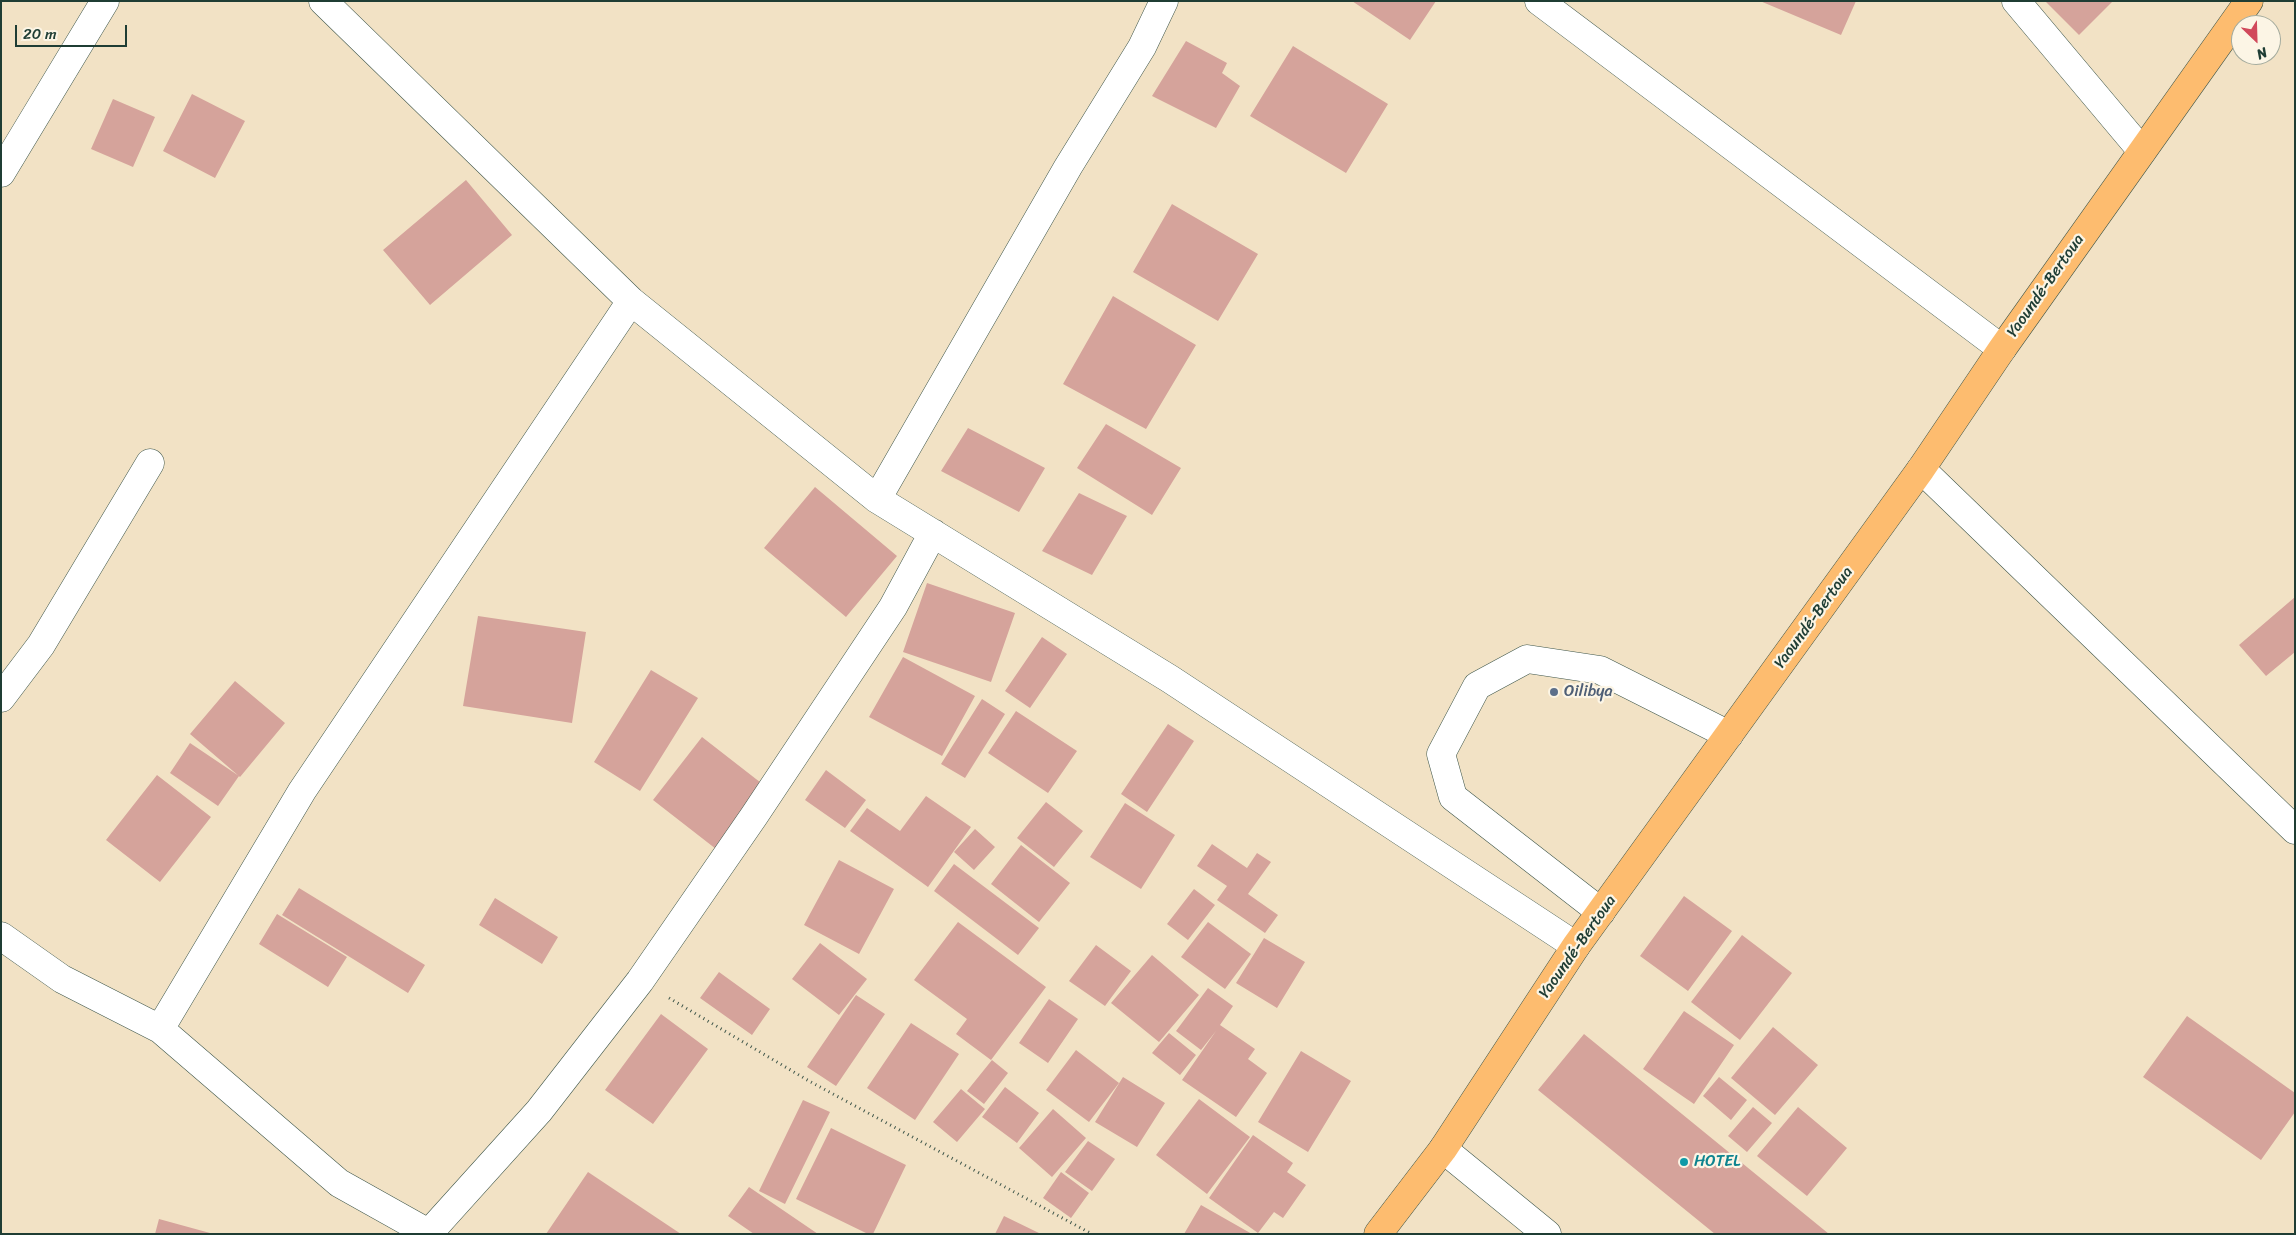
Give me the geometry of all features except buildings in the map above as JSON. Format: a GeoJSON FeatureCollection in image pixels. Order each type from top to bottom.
{"type":"FeatureCollection","features":[{"type":"Feature","properties":{"kind":"highway","name":"Yaoundé-Bertoua"},"geometry":{"type":"LineString","coordinates":[[1378,1234],[1443,1149],[1576,946],[1921,469],[2002,349],[2249,1]]}},
{"type":"Feature","properties":{"kind":"street"},"geometry":{"type":"LineString","coordinates":[[1,172],[105,1]]}},
{"type":"Feature","properties":{"kind":"street"},"geometry":{"type":"LineString","coordinates":[[323,1],[631,301],[877,499],[1170,679],[1576,946]]}},
{"type":"Feature","properties":{"kind":"street"},"geometry":{"type":"LineString","coordinates":[[877,499],[1068,168],[1142,47],[1164,1]]}},
{"type":"Feature","properties":{"kind":"street"},"geometry":{"type":"LineString","coordinates":[[1539,1],[2002,349]]}},
{"type":"Feature","properties":{"kind":"street"},"geometry":{"type":"LineString","coordinates":[[2016,1],[2142,151]]}},
{"type":"Feature","properties":{"kind":"street"},"geometry":{"type":"LineString","coordinates":[[160,1029],[302,791],[631,301]]}},
{"type":"Feature","properties":{"kind":"street"},"geometry":{"type":"LineString","coordinates":[[1,698],[41,644],[150,462]]}},
{"type":"Feature","properties":{"kind":"street"},"geometry":{"type":"LineString","coordinates":[[1921,469],[2295,830]]}},
{"type":"Feature","properties":{"kind":"street"},"geometry":{"type":"LineString","coordinates":[[1,936],[62,979],[160,1029],[339,1183],[430,1233],[539,1111],[640,982],[754,816],[893,607],[933,532]]}},
{"type":"Feature","properties":{"kind":"street"},"geometry":{"type":"LineString","coordinates":[[1601,912],[1453,797],[1441,754],[1477,686],[1527,659],[1600,670],[1729,734]]}},
{"type":"Feature","properties":{"kind":"street"},"geometry":{"type":"LineString","coordinates":[[1443,1149],[1547,1234]]}},
{"type":"Feature","properties":{"kind":"path"},"geometry":{"type":"LineString","coordinates":[[640,982],[809,1082],[1092,1234]]}},
{"type":"Feature","properties":{"kind":"place","name":"Oilibya"},"geometry":{"type":"Point","coordinates":[1554,692]}},
{"type":"Feature","properties":{"kind":"place","name":"HOTEL"},"geometry":{"type":"Point","coordinates":[1684,1162]}}]}
